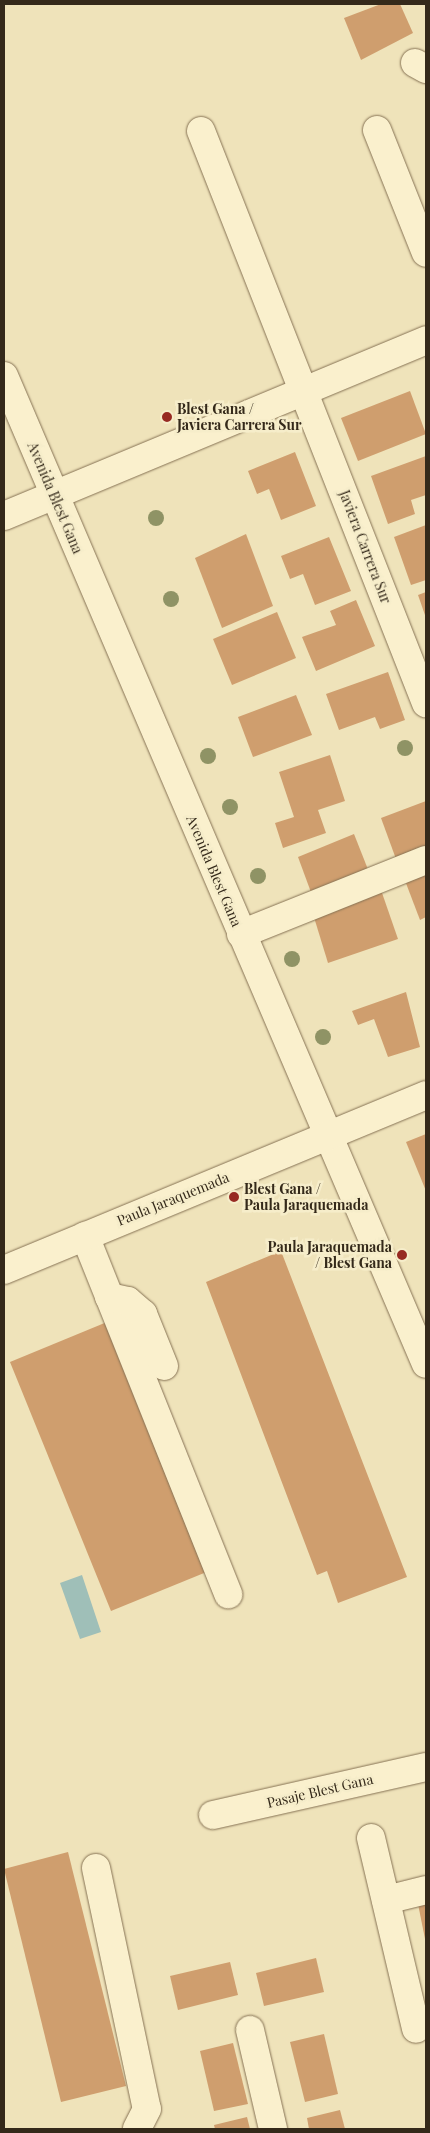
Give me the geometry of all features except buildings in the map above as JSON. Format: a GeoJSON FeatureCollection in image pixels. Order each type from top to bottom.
{"type":"FeatureCollection","features":[{"type":"Feature","properties":{"kind":"street"},"geometry":{"type":"LineString","coordinates":[[377,130],[426,253]]}},
{"type":"Feature","properties":{"kind":"street","name":"Javiera Carrera Sur"},"geometry":{"type":"LineString","coordinates":[[200,131],[301,392],[426,703]]}},
{"type":"Feature","properties":{"kind":"street"},"geometry":{"type":"LineString","coordinates":[[4,516],[426,340]]}},
{"type":"Feature","properties":{"kind":"street","name":"Avenida Blest Gana"},"geometry":{"type":"LineString","coordinates":[[4,376],[426,1364]]}},
{"type":"Feature","properties":{"kind":"street"},"geometry":{"type":"LineString","coordinates":[[241,934],[426,860]]}},
{"type":"Feature","properties":{"kind":"street","name":"Paula Jaraquemada"},"geometry":{"type":"LineString","coordinates":[[4,1270],[426,1095]]}},
{"type":"Feature","properties":{"kind":"street"},"geometry":{"type":"LineString","coordinates":[[85,1236],[228,1594]]}},
{"type":"Feature","properties":{"kind":"street"},"geometry":{"type":"LineString","coordinates":[[109,1297],[128,1300],[142,1314],[164,1366]]}},
{"type":"Feature","properties":{"kind":"street","name":"Pasaje Blest Gana"},"geometry":{"type":"LineString","coordinates":[[213,1815],[426,1767]]}},
{"type":"Feature","properties":{"kind":"street"},"geometry":{"type":"LineString","coordinates":[[371,1838],[416,2029]]}},
{"type":"Feature","properties":{"kind":"street"},"geometry":{"type":"LineString","coordinates":[[96,1868],[147,2109],[137,2129]]}},
{"type":"Feature","properties":{"kind":"street"},"geometry":{"type":"LineString","coordinates":[[386,1900],[426,1890]]}},
{"type":"Feature","properties":{"kind":"street"},"geometry":{"type":"LineString","coordinates":[[250,2030],[273,2129]]}},
{"type":"Feature","properties":{"kind":"water"},"geometry":{"type":"Polygon","coordinates":[[[82,1575],[101,1632],[80,1639],[60,1583],[82,1575]]]}},
{"type":"Feature","properties":{"kind":"place","name":"Blest Gana / Javiera Carrera Sur"},"geometry":{"type":"Point","coordinates":[167,417]}},
{"type":"Feature","properties":{"kind":"place","name":"Blest Gana / Paula Jaraquemada"},"geometry":{"type":"Point","coordinates":[234,1197]}},
{"type":"Feature","properties":{"kind":"place","name":"Paula Jaraquemada / Blest Gana"},"geometry":{"type":"Point","coordinates":[402,1255]}}]}
